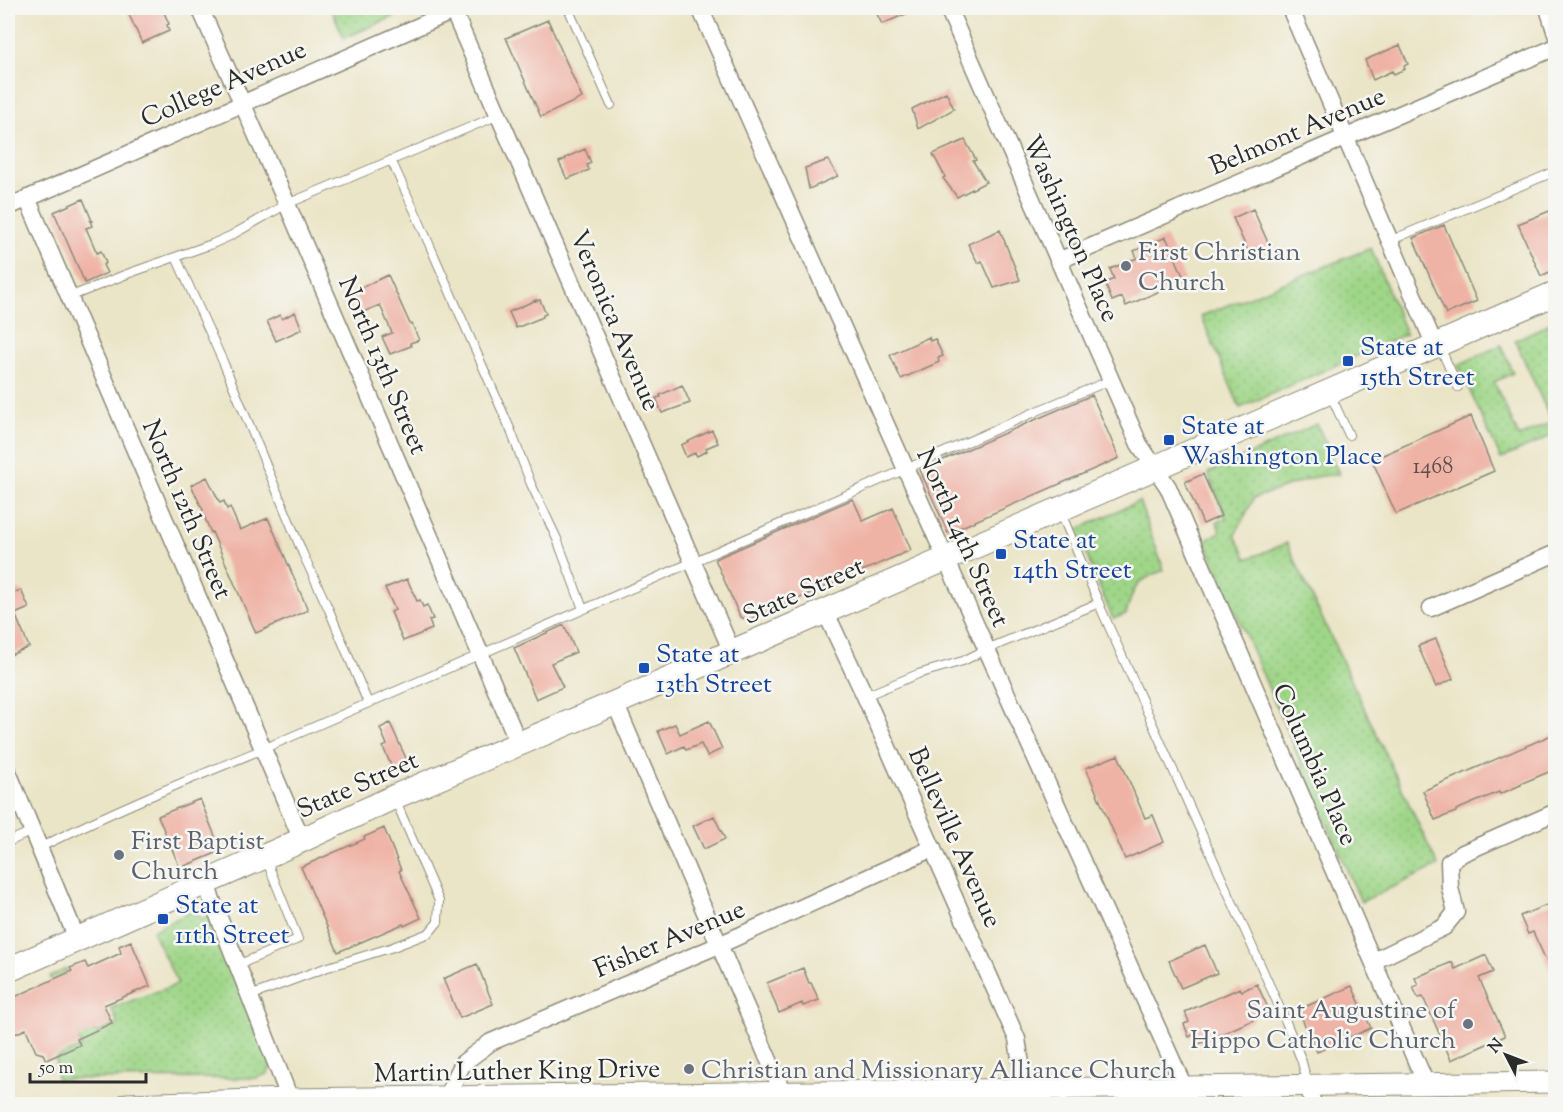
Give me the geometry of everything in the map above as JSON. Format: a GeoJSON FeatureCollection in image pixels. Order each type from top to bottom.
{"type":"FeatureCollection","features":[{"type":"Feature","properties":{"kind":"main road","name":"State Street"},"geometry":{"type":"LineString","coordinates":[[8,970],[394,797],[1556,293]]}},
{"type":"Feature","properties":{"kind":"street","name":"North 13th Street"},"geometry":{"type":"LineString","coordinates":[[200,8],[287,204],[519,744]]}},
{"type":"Feature","properties":{"kind":"street","name":"College Avenue"},"geometry":{"type":"LineString","coordinates":[[8,207],[455,8]]}},
{"type":"Feature","properties":{"kind":"street","name":"Veronica Avenue"},"geometry":{"type":"LineString","coordinates":[[455,8],[499,115],[732,652]]}},
{"type":"Feature","properties":{"kind":"street","name":"North 14th Street"},"geometry":{"type":"LineString","coordinates":[[700,8],[945,559],[1184,1086]]}},
{"type":"Feature","properties":{"kind":"street","name":"Washington Place"},"geometry":{"type":"LineString","coordinates":[[948,8],[1139,444],[1155,467]]}},
{"type":"Feature","properties":{"kind":"street"},"geometry":{"type":"LineString","coordinates":[[1290,8],[1389,241],[1437,345]]}},
{"type":"Feature","properties":{"kind":"street"},"geometry":{"type":"LineString","coordinates":[[1548,8],[1556,34]]}},
{"type":"Feature","properties":{"kind":"street","name":"Belmont Avenue"},"geometry":{"type":"LineString","coordinates":[[1059,261],[1556,47]]}},
{"type":"Feature","properties":{"kind":"street","name":"North 12th Street"},"geometry":{"type":"LineString","coordinates":[[27,198],[302,840]]}},
{"type":"Feature","properties":{"kind":"street","name":"Columbia Place"},"geometry":{"type":"LineString","coordinates":[[1155,467],[1168,487],[1426,1084]]}},
{"type":"Feature","properties":{"kind":"street"},"geometry":{"type":"LineString","coordinates":[[1431,608],[1556,553]]}},
{"type":"Feature","properties":{"kind":"street","name":"Belleville Avenue"},"geometry":{"type":"LineString","coordinates":[[825,611],[1017,1039],[1025,1097]]}},
{"type":"Feature","properties":{"kind":"street"},"geometry":{"type":"LineString","coordinates":[[615,703],[783,1093]]}},
{"type":"Feature","properties":{"kind":"street"},"geometry":{"type":"LineString","coordinates":[[8,772],[77,939]]}},
{"type":"Feature","properties":{"kind":"street"},"geometry":{"type":"LineString","coordinates":[[1374,962],[1444,927],[1456,912],[1450,888],[1449,862],[1463,853],[1556,812]]}},
{"type":"Feature","properties":{"kind":"street","name":"Fisher Avenue"},"geometry":{"type":"LineString","coordinates":[[446,1098],[463,1063],[491,1042],[719,945],[933,848]]}},
{"type":"Feature","properties":{"kind":"street"},"geometry":{"type":"LineString","coordinates":[[205,882],[290,1102]]}},
{"type":"Feature","properties":{"kind":"street","name":"Martin Luther King Drive"},"geometry":{"type":"LineString","coordinates":[[127,1104],[446,1098],[727,1099],[783,1093],[1025,1097],[1184,1086],[1311,1095],[1426,1084],[1556,1082]]}},
{"type":"Feature","properties":{"kind":"lane"},"geometry":{"type":"LineString","coordinates":[[568,8],[612,105]]}},
{"type":"Feature","properties":{"kind":"lane"},"geometry":{"type":"LineString","coordinates":[[69,297],[212,244],[287,204],[499,115]]}},
{"type":"Feature","properties":{"kind":"lane"},"geometry":{"type":"LineString","coordinates":[[390,160],[511,431],[531,484],[561,549],[583,609]]}},
{"type":"Feature","properties":{"kind":"lane"},"geometry":{"type":"LineString","coordinates":[[1389,241],[1556,171]]}},
{"type":"Feature","properties":{"kind":"lane"},"geometry":{"type":"LineString","coordinates":[[176,257],[225,364],[303,555],[368,703]]}},
{"type":"Feature","properties":{"kind":"lane"},"geometry":{"type":"LineString","coordinates":[[1437,345],[1458,387]]}},
{"type":"Feature","properties":{"kind":"lane"},"geometry":{"type":"LineString","coordinates":[[39,848],[121,809],[1111,380]]}},
{"type":"Feature","properties":{"kind":"lane"},"geometry":{"type":"LineString","coordinates":[[1329,392],[1349,435]]}},
{"type":"Feature","properties":{"kind":"lane"},"geometry":{"type":"LineString","coordinates":[[1059,509],[1286,1022],[1301,1059],[1311,1095]]}},
{"type":"Feature","properties":{"kind":"lane"},"geometry":{"type":"LineString","coordinates":[[865,696],[918,674],[963,661],[1099,603]]}},
{"type":"Feature","properties":{"kind":"lane"},"geometry":{"type":"LineString","coordinates":[[250,996],[429,933],[438,922],[439,901],[394,797]]}},
{"type":"Feature","properties":{"kind":"lane"},"geometry":{"type":"LineString","coordinates":[[8,842],[32,831]]}},
{"type":"Feature","properties":{"kind":"lane"},"geometry":{"type":"LineString","coordinates":[[238,965],[298,939],[264,856]]}},
{"type":"Feature","properties":{"kind":"green space"},"geometry":{"type":"Polygon","coordinates":[[[331,8],[414,8],[344,38],[331,8]]]}},
{"type":"Feature","properties":{"kind":"green space"},"geometry":{"type":"Polygon","coordinates":[[[1371,248],[1406,334],[1240,408],[1201,316],[1371,248]]]}},
{"type":"Feature","properties":{"kind":"green space"},"geometry":{"type":"Polygon","coordinates":[[[1555,321],[1555,434],[1501,459],[1458,365],[1501,345],[1513,373],[1494,382],[1519,437],[1552,422],[1515,340],[1555,321]]]}},
{"type":"Feature","properties":{"kind":"green space"},"geometry":{"type":"Polygon","coordinates":[[[1317,424],[1339,474],[1314,477],[1254,498],[1235,535],[1247,559],[1287,543],[1438,866],[1361,902],[1205,541],[1220,532],[1217,522],[1226,518],[1208,473],[1317,424]]]}},
{"type":"Feature","properties":{"kind":"green space"},"geometry":{"type":"Polygon","coordinates":[[[1139,501],[1164,570],[1142,581],[1131,596],[1126,614],[1113,619],[1076,530],[1139,501]]]}},
{"type":"Feature","properties":{"kind":"green space"},"geometry":{"type":"Polygon","coordinates":[[[192,911],[203,919],[208,915],[271,1063],[268,1074],[256,1078],[57,1079],[56,1058],[82,1047],[50,977],[66,969],[95,1033],[118,1024],[111,1008],[178,984],[152,931],[192,911]]]}},
{"type":"Feature","properties":{"kind":"building"},"geometry":{"type":"Polygon","coordinates":[[[126,8],[162,8],[169,24],[167,25],[169,31],[142,43],[126,8]]]}},
{"type":"Feature","properties":{"kind":"building"},"geometry":{"type":"Polygon","coordinates":[[[874,8],[920,8],[882,24],[874,8]]]}},
{"type":"Feature","properties":{"kind":"building"},"geometry":{"type":"Polygon","coordinates":[[[548,20],[582,98],[541,117],[506,38],[548,20]]]}},
{"type":"Feature","properties":{"kind":"building"},"geometry":{"type":"Polygon","coordinates":[[[1400,45],[1408,64],[1404,66],[1405,69],[1394,74],[1392,71],[1373,80],[1365,60],[1400,45]]]}},
{"type":"Feature","properties":{"kind":"building"},"geometry":{"type":"Polygon","coordinates":[[[946,92],[954,109],[918,129],[912,109],[946,92]]]}},
{"type":"Feature","properties":{"kind":"building"},"geometry":{"type":"Polygon","coordinates":[[[965,140],[976,160],[973,161],[986,182],[957,197],[943,178],[945,177],[933,154],[965,140]]]}},
{"type":"Feature","properties":{"kind":"building"},"geometry":{"type":"Polygon","coordinates":[[[585,149],[591,163],[587,165],[589,170],[567,179],[559,162],[585,149]]]}},
{"type":"Feature","properties":{"kind":"building"},"geometry":{"type":"Polygon","coordinates":[[[828,160],[838,176],[809,189],[805,168],[828,160]]]}},
{"type":"Feature","properties":{"kind":"building"},"geometry":{"type":"Polygon","coordinates":[[[83,199],[92,221],[90,221],[92,226],[86,228],[97,253],[101,251],[107,273],[85,283],[54,212],[83,199]]]}},
{"type":"Feature","properties":{"kind":"building"},"geometry":{"type":"Polygon","coordinates":[[[1253,209],[1270,247],[1250,256],[1233,218],[1253,209]]]}},
{"type":"Feature","properties":{"kind":"building"},"geometry":{"type":"Polygon","coordinates":[[[1552,210],[1556,219],[1556,269],[1541,276],[1518,224],[1552,210]]]}},
{"type":"Feature","properties":{"kind":"building"},"geometry":{"type":"Polygon","coordinates":[[[1444,225],[1477,301],[1446,314],[1413,238],[1444,225]]]}},
{"type":"Feature","properties":{"kind":"building"},"geometry":{"type":"Polygon","coordinates":[[[1000,230],[1020,280],[994,288],[982,261],[978,263],[968,244],[1000,230]]]}},
{"type":"Feature","properties":{"kind":"building"},"geometry":{"type":"Polygon","coordinates":[[[1166,237],[1185,280],[1126,306],[1122,297],[1112,301],[1105,283],[1114,279],[1110,269],[1137,258],[1134,251],[1166,237]]]}},
{"type":"Feature","properties":{"kind":"building"},"geometry":{"type":"Polygon","coordinates":[[[388,275],[419,340],[410,343],[411,346],[390,354],[382,337],[392,333],[380,305],[363,312],[354,291],[388,275]]]}},
{"type":"Feature","properties":{"kind":"building"},"geometry":{"type":"Polygon","coordinates":[[[540,300],[546,314],[516,328],[509,312],[540,300]]]}},
{"type":"Feature","properties":{"kind":"building"},"geometry":{"type":"Polygon","coordinates":[[[295,312],[302,329],[276,341],[267,321],[280,315],[282,319],[295,312]]]}},
{"type":"Feature","properties":{"kind":"building"},"geometry":{"type":"Polygon","coordinates":[[[929,337],[930,341],[935,339],[943,356],[938,358],[939,362],[901,379],[890,355],[929,337]]]}},
{"type":"Feature","properties":{"kind":"building"},"geometry":{"type":"Polygon","coordinates":[[[682,385],[690,403],[662,413],[656,398],[682,385]]]}},
{"type":"Feature","properties":{"kind":"building"},"geometry":{"type":"Polygon","coordinates":[[[1092,395],[1119,458],[948,533],[920,470],[1092,395]]]}},
{"type":"Feature","properties":{"kind":"building"},"geometry":{"type":"Polygon","coordinates":[[[1471,416],[1494,471],[1396,514],[1372,460],[1471,416]]]}},
{"type":"Feature","properties":{"kind":"building"},"geometry":{"type":"Polygon","coordinates":[[[712,430],[718,443],[706,448],[707,451],[697,456],[695,453],[686,457],[681,445],[712,430]]]}},
{"type":"Feature","properties":{"kind":"building"},"geometry":{"type":"Polygon","coordinates":[[[1203,474],[1221,516],[1203,524],[1185,482],[1203,474]]]}},
{"type":"Feature","properties":{"kind":"building"},"geometry":{"type":"Polygon","coordinates":[[[207,477],[220,503],[224,501],[227,509],[230,507],[240,530],[268,518],[308,610],[256,633],[191,485],[207,477]]]}},
{"type":"Feature","properties":{"kind":"building"},"geometry":{"type":"Polygon","coordinates":[[[853,499],[863,521],[893,508],[911,550],[748,620],[740,617],[715,559],[853,499]]]}},
{"type":"Feature","properties":{"kind":"building"},"geometry":{"type":"Polygon","coordinates":[[[407,579],[417,601],[420,600],[423,607],[427,605],[433,619],[429,620],[432,629],[403,641],[391,612],[395,610],[385,588],[407,579]]]}},
{"type":"Feature","properties":{"kind":"building"},"geometry":{"type":"Polygon","coordinates":[[[21,590],[29,608],[15,614],[29,647],[8,656],[8,595],[21,590]]]}},
{"type":"Feature","properties":{"kind":"building"},"geometry":{"type":"Polygon","coordinates":[[[564,625],[576,652],[551,663],[563,687],[536,699],[514,648],[564,625]]]}},
{"type":"Feature","properties":{"kind":"building"},"geometry":{"type":"Polygon","coordinates":[[[1436,639],[1453,679],[1436,687],[1418,646],[1436,639]]]}},
{"type":"Feature","properties":{"kind":"building"},"geometry":{"type":"Polygon","coordinates":[[[709,721],[722,749],[707,756],[701,744],[686,750],[684,746],[668,754],[658,731],[675,724],[680,734],[709,721]]]}},
{"type":"Feature","properties":{"kind":"building"},"geometry":{"type":"Polygon","coordinates":[[[390,723],[409,765],[394,772],[383,747],[387,745],[380,728],[390,723]]]}},
{"type":"Feature","properties":{"kind":"building"},"geometry":{"type":"Polygon","coordinates":[[[1556,733],[1556,769],[1435,820],[1423,791],[1556,733]]]}},
{"type":"Feature","properties":{"kind":"building"},"geometry":{"type":"Polygon","coordinates":[[[1118,755],[1145,818],[1153,815],[1164,842],[1125,859],[1086,768],[1118,755]]]}},
{"type":"Feature","properties":{"kind":"building"},"geometry":{"type":"Polygon","coordinates":[[[200,799],[221,851],[180,868],[158,816],[200,799]]]}},
{"type":"Feature","properties":{"kind":"building"},"geometry":{"type":"Polygon","coordinates":[[[714,816],[725,839],[704,849],[693,826],[714,816]]]}},
{"type":"Feature","properties":{"kind":"building"},"geometry":{"type":"Polygon","coordinates":[[[384,828],[401,870],[399,871],[421,918],[338,952],[301,867],[365,839],[364,837],[384,828]]]}},
{"type":"Feature","properties":{"kind":"building"},"geometry":{"type":"Polygon","coordinates":[[[1556,901],[1556,982],[1533,932],[1528,934],[1520,916],[1556,901]]]}},
{"type":"Feature","properties":{"kind":"building"},"geometry":{"type":"Polygon","coordinates":[[[131,941],[150,986],[104,1005],[112,1023],[77,1039],[80,1045],[46,1060],[43,1054],[36,1052],[26,1029],[8,1037],[8,1000],[72,971],[70,968],[85,962],[88,968],[121,953],[119,946],[131,941]]]}},
{"type":"Feature","properties":{"kind":"building"},"geometry":{"type":"Polygon","coordinates":[[[1205,945],[1217,973],[1181,988],[1169,961],[1205,945]]]}},
{"type":"Feature","properties":{"kind":"building"},"geometry":{"type":"Polygon","coordinates":[[[1486,955],[1493,972],[1479,978],[1505,1036],[1451,1060],[1423,997],[1418,998],[1413,987],[1418,985],[1415,978],[1452,962],[1455,969],[1486,955]]]}},
{"type":"Feature","properties":{"kind":"building"},"geometry":{"type":"Polygon","coordinates":[[[477,964],[493,1004],[460,1018],[443,979],[477,964]]]}},
{"type":"Feature","properties":{"kind":"building"},"geometry":{"type":"Polygon","coordinates":[[[803,968],[819,1000],[803,1006],[802,1003],[779,1013],[767,983],[803,968]]]}},
{"type":"Feature","properties":{"kind":"building"},"geometry":{"type":"Polygon","coordinates":[[[1257,984],[1269,1010],[1252,1017],[1253,1020],[1199,1044],[1195,1034],[1189,1037],[1184,1024],[1189,1022],[1185,1012],[1240,988],[1242,991],[1257,984]]]}},
{"type":"Feature","properties":{"kind":"building"},"geometry":{"type":"Polygon","coordinates":[[[1352,986],[1371,1028],[1317,1052],[1298,1010],[1352,986]]]}},
{"type":"Feature","properties":{"kind":"place","name":"First Christian Church"},"geometry":{"type":"Point","coordinates":[1126,266]}},
{"type":"Feature","properties":{"kind":"place","name":"State at 15th Street"},"geometry":{"type":"Point","coordinates":[1348,361]}},
{"type":"Feature","properties":{"kind":"place","name":"State at Washington Place"},"geometry":{"type":"Point","coordinates":[1169,440]}},
{"type":"Feature","properties":{"kind":"place","name":"State at 14th Street"},"geometry":{"type":"Point","coordinates":[1001,554]}},
{"type":"Feature","properties":{"kind":"place","name":"State at 13th Street"},"geometry":{"type":"Point","coordinates":[644,668]}},
{"type":"Feature","properties":{"kind":"place","name":"First Baptist Church"},"geometry":{"type":"Point","coordinates":[119,855]}},
{"type":"Feature","properties":{"kind":"place","name":"State at 11th Street"},"geometry":{"type":"Point","coordinates":[163,919]}},
{"type":"Feature","properties":{"kind":"place","name":"Saint Augustine of Hippo Catholic Church"},"geometry":{"type":"Point","coordinates":[1468,1024]}},
{"type":"Feature","properties":{"kind":"place","name":"Christian and Missionary Alliance Church"},"geometry":{"type":"Point","coordinates":[689,1069]}}]}
